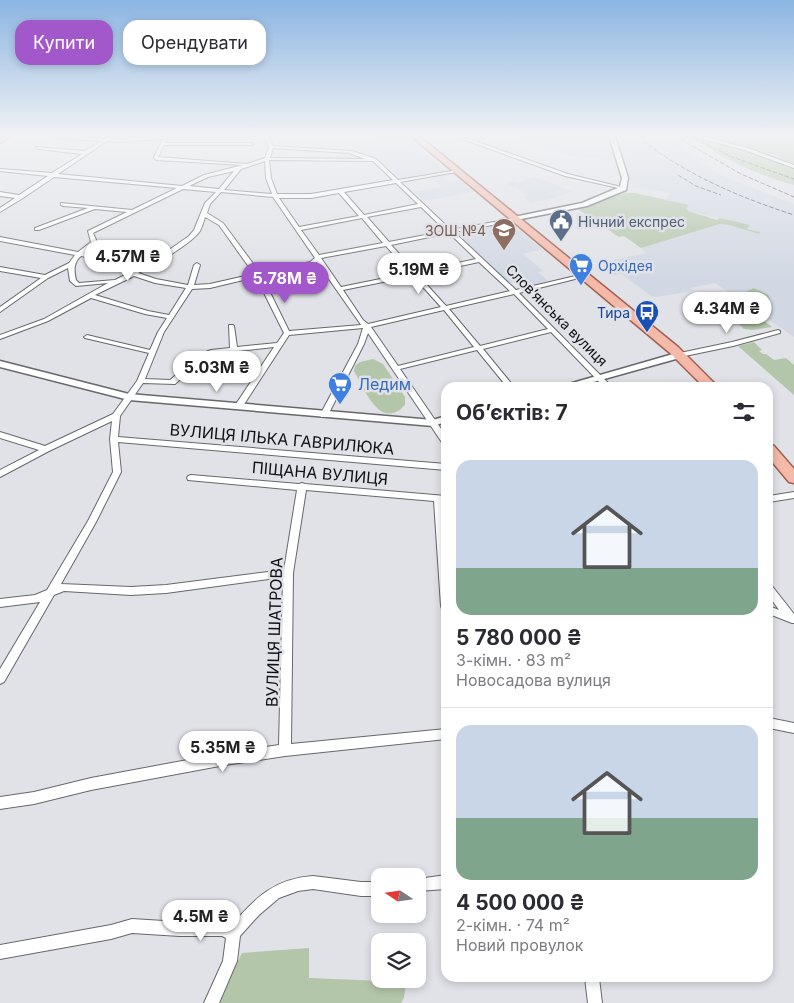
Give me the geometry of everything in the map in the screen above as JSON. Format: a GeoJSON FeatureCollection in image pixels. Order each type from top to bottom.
{"type":"FeatureCollection","features":[{"type":"Feature","properties":{"kind":"main road"},"geometry":{"type":"LineString","coordinates":[[470,183],[680,355],[707,382]]}},
{"type":"Feature","properties":{"kind":"main road"},"geometry":{"type":"LineString","coordinates":[[514,219],[580,205],[605,197],[623,188],[624,183]]}},
{"type":"Feature","properties":{"kind":"main road"},"geometry":{"type":"LineString","coordinates":[[773,454],[794,478]]}},
{"type":"Feature","properties":{"kind":"street"},"geometry":{"type":"LineString","coordinates":[[0,210],[43,183]]}},
{"type":"Feature","properties":{"kind":"street"},"geometry":{"type":"LineString","coordinates":[[135,183],[276,196],[312,196],[388,183]]}},
{"type":"Feature","properties":{"kind":"street"},"geometry":{"type":"LineString","coordinates":[[0,310],[46,277],[71,264],[78,253],[94,242],[90,232],[192,183]]}},
{"type":"Feature","properties":{"kind":"street"},"geometry":{"type":"LineString","coordinates":[[0,337],[46,320],[117,281],[151,265],[195,234],[208,203],[226,183]]}},
{"type":"Feature","properties":{"kind":"street"},"geometry":{"type":"LineString","coordinates":[[271,183],[276,196],[298,229],[361,321],[367,326],[397,368],[441,434]]}},
{"type":"Feature","properties":{"kind":"street","name":"Словʼянська вулиця"},"geometry":{"type":"LineString","coordinates":[[400,183],[516,293],[604,382]]}},
{"type":"Feature","properties":{"kind":"street"},"geometry":{"type":"LineString","coordinates":[[601,183],[623,188]]}},
{"type":"Feature","properties":{"kind":"street"},"geometry":{"type":"LineString","coordinates":[[340,191],[445,308],[507,382]]}},
{"type":"Feature","properties":{"kind":"street"},"geometry":{"type":"LineString","coordinates":[[0,194],[21,197]]}},
{"type":"Feature","properties":{"kind":"street"},"geometry":{"type":"LineString","coordinates":[[63,204],[132,211]]}},
{"type":"Feature","properties":{"kind":"street"},"geometry":{"type":"LineString","coordinates":[[298,229],[424,205]]}},
{"type":"Feature","properties":{"kind":"street"},"geometry":{"type":"LineString","coordinates":[[37,229],[96,207]]}},
{"type":"Feature","properties":{"kind":"street"},"geometry":{"type":"LineString","coordinates":[[205,214],[221,224],[258,275],[287,333]]}},
{"type":"Feature","properties":{"kind":"street"},"geometry":{"type":"LineString","coordinates":[[0,239],[117,262],[135,274],[155,281],[190,287],[210,286],[312,263],[318,257],[514,219]]}},
{"type":"Feature","properties":{"kind":"street"},"geometry":{"type":"LineString","coordinates":[[340,289],[480,260]]}},
{"type":"Feature","properties":{"kind":"street"},"geometry":{"type":"LineString","coordinates":[[71,264],[71,274],[75,284],[117,281]]}},
{"type":"Feature","properties":{"kind":"street"},"geometry":{"type":"LineString","coordinates":[[0,474],[46,449],[116,416],[141,381],[152,352],[170,317],[190,287],[197,265]]}},
{"type":"Feature","properties":{"kind":"street"},"geometry":{"type":"LineString","coordinates":[[0,269],[46,277]]}},
{"type":"Feature","properties":{"kind":"street"},"geometry":{"type":"LineString","coordinates":[[238,407],[287,333],[367,326],[584,276]]}},
{"type":"Feature","properties":{"kind":"street"},"geometry":{"type":"LineString","coordinates":[[91,296],[170,317]]}},
{"type":"Feature","properties":{"kind":"street"},"geometry":{"type":"LineString","coordinates":[[231,326],[234,350]]}},
{"type":"Feature","properties":{"kind":"street"},"geometry":{"type":"LineString","coordinates":[[324,415],[361,344],[367,326]]}},
{"type":"Feature","properties":{"kind":"street"},"geometry":{"type":"LineString","coordinates":[[397,368],[552,330]]}},
{"type":"Feature","properties":{"kind":"street"},"geometry":{"type":"LineString","coordinates":[[578,382],[680,355],[734,344],[778,332]]}},
{"type":"Feature","properties":{"kind":"street"},"geometry":{"type":"LineString","coordinates":[[87,337],[152,352]]}},
{"type":"Feature","properties":{"kind":"street"},"geometry":{"type":"LineString","coordinates":[[141,381],[172,382],[200,356],[220,351],[278,345]]}},
{"type":"Feature","properties":{"kind":"street"},"geometry":{"type":"LineString","coordinates":[[0,364],[130,397],[324,415],[433,422],[441,420]]}},
{"type":"Feature","properties":{"kind":"street"},"geometry":{"type":"LineString","coordinates":[[0,679],[92,522],[117,472],[114,439],[116,416]]}},
{"type":"Feature","properties":{"kind":"street"},"geometry":{"type":"LineString","coordinates":[[0,435],[46,449]]}},
{"type":"Feature","properties":{"kind":"street","name":"ВУЛИЦЯ ІЛЬКА ГАВРИЛЮКА"},"geometry":{"type":"LineString","coordinates":[[114,439],[441,467]]}},
{"type":"Feature","properties":{"kind":"street","name":"ПІЩАНА ВУЛИЦЯ"},"geometry":{"type":"LineString","coordinates":[[191,478],[441,498]]}},
{"type":"Feature","properties":{"kind":"street","name":"ВУЛИЦЯ ШАТРОВА"},"geometry":{"type":"LineString","coordinates":[[285,750],[288,573],[302,486]]}},
{"type":"Feature","properties":{"kind":"street"},"geometry":{"type":"LineString","coordinates":[[773,498],[794,495]]}},
{"type":"Feature","properties":{"kind":"street"},"geometry":{"type":"LineString","coordinates":[[441,522],[441,557]]}},
{"type":"Feature","properties":{"kind":"street"},"geometry":{"type":"LineString","coordinates":[[0,602],[36,599],[51,594],[63,587],[131,591],[166,589],[288,573]]}},
{"type":"Feature","properties":{"kind":"street"},"geometry":{"type":"LineString","coordinates":[[773,594],[793,620]]}},
{"type":"Feature","properties":{"kind":"street"},"geometry":{"type":"LineString","coordinates":[[773,612],[793,620]]}},
{"type":"Feature","properties":{"kind":"street"},"geometry":{"type":"LineString","coordinates":[[773,724],[794,728]]}},
{"type":"Feature","properties":{"kind":"street"},"geometry":{"type":"LineString","coordinates":[[0,803],[34,798],[159,770],[285,750],[441,734]]}},
{"type":"Feature","properties":{"kind":"street"},"geometry":{"type":"LineString","coordinates":[[211,1003],[229,966],[234,948],[233,934],[251,913],[272,895],[284,887],[298,882],[316,882],[371,890]]}},
{"type":"Feature","properties":{"kind":"street"},"geometry":{"type":"LineString","coordinates":[[426,884],[441,883]]}},
{"type":"Feature","properties":{"kind":"street"},"geometry":{"type":"LineString","coordinates":[[0,952],[111,932],[132,926],[223,929],[233,934]]}},
{"type":"Feature","properties":{"kind":"street"},"geometry":{"type":"LineString","coordinates":[[592,982],[595,1003]]}},
{"type":"Feature","properties":{"kind":"shaded area"},"geometry":{"type":"Polygon","coordinates":[[[437,183],[462,183],[473,192],[423,201],[414,192],[442,187],[437,183]]]}},
{"type":"Feature","properties":{"kind":"shaded area"},"geometry":{"type":"Polygon","coordinates":[[[507,183],[551,183],[573,191],[551,199],[530,203],[524,197],[527,196],[515,186],[510,187],[507,183]]]}},
{"type":"Feature","properties":{"kind":"shaded area"},"geometry":{"type":"Polygon","coordinates":[[[631,183],[739,183],[794,204],[794,337],[715,283],[691,288],[694,291],[656,297],[651,296],[622,274],[611,276],[601,268],[615,262],[613,260],[646,253],[641,248],[720,224],[760,233],[747,228],[749,225],[688,211],[686,208],[689,205],[666,200],[670,193],[632,187],[631,183]]]}},
{"type":"Feature","properties":{"kind":"shaded area","name":"ЗОШ №4"},"geometry":{"type":"Polygon","coordinates":[[[509,222],[542,249],[523,254],[543,271],[538,272],[548,281],[533,285],[529,281],[522,283],[512,274],[506,275],[514,282],[510,283],[457,233],[509,222]]]}},
{"type":"Feature","properties":{"kind":"green space"},"geometry":{"type":"Polygon","coordinates":[[[625,193],[635,193],[689,205],[686,208],[688,211],[717,220],[720,218],[750,225],[747,229],[760,232],[759,234],[720,224],[641,248],[624,236],[619,237],[576,208],[625,193]]]}},
{"type":"Feature","properties":{"kind":"green space"},"geometry":{"type":"Polygon","coordinates":[[[754,288],[768,295],[770,300],[756,303],[740,292],[746,292],[754,288]]]}},
{"type":"Feature","properties":{"kind":"green space"},"geometry":{"type":"Polygon","coordinates":[[[720,292],[738,301],[772,327],[753,330],[744,329],[733,318],[712,305],[708,298],[720,292]]]}},
{"type":"Feature","properties":{"kind":"green space"},"geometry":{"type":"Polygon","coordinates":[[[754,342],[762,350],[759,351],[763,354],[774,360],[786,358],[794,365],[794,395],[738,346],[754,342]]]}},
{"type":"Feature","properties":{"kind":"green space"},"geometry":{"type":"Polygon","coordinates":[[[373,359],[383,364],[405,397],[405,405],[396,412],[388,413],[381,411],[368,396],[354,371],[355,366],[360,362],[373,359]]]}},
{"type":"Feature","properties":{"kind":"green space"},"geometry":{"type":"Polygon","coordinates":[[[309,948],[309,978],[371,981],[371,988],[405,988],[404,998],[401,1003],[217,1003],[242,953],[309,948]]]}},
{"type":"Feature","properties":{"kind":"railway"},"geometry":{"type":"LineString","coordinates":[[691,183],[721,195]]}},
{"type":"Feature","properties":{"kind":"railway"},"geometry":{"type":"LineString","coordinates":[[712,183],[754,201],[794,215]]}},
{"type":"Feature","properties":{"kind":"railway"},"geometry":{"type":"LineString","coordinates":[[761,183],[794,197]]}},
{"type":"Feature","properties":{"kind":"place","name":"Нічний експрес"},"geometry":{"type":"Point","coordinates":[561,242]}},
{"type":"Feature","properties":{"kind":"place","name":"ЗОШ №4"},"geometry":{"type":"Point","coordinates":[504,251]}},
{"type":"Feature","properties":{"kind":"place","name":"Орхідея"},"geometry":{"type":"Point","coordinates":[581,286]}},
{"type":"Feature","properties":{"kind":"place","name":"Тира"},"geometry":{"type":"Point","coordinates":[647,333]}},
{"type":"Feature","properties":{"kind":"place","name":"Ледим"},"geometry":{"type":"Point","coordinates":[340,405]}}]}
